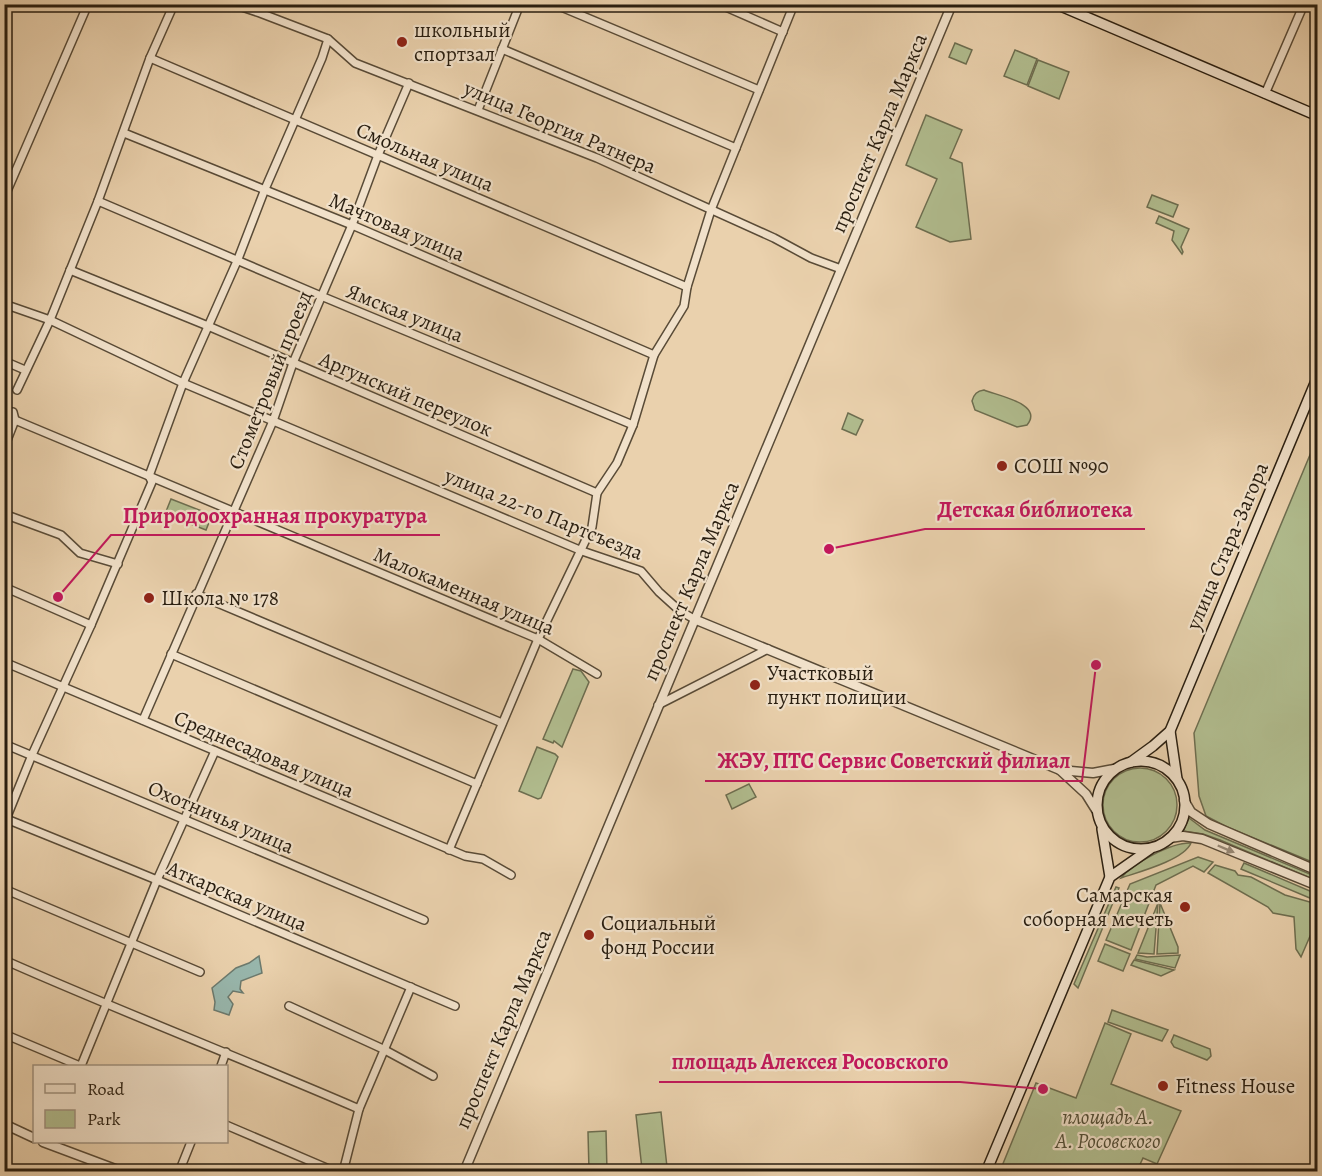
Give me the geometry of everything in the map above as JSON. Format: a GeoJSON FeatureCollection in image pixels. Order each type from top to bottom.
{"type":"FeatureCollection","features":[{"type":"Feature","properties":{"kind":"main road"},"geometry":{"type":"LineString","coordinates":[[1056,4],[1317,117]]}},
{"type":"Feature","properties":{"kind":"main road","name":"улица Стара-Загора"},"geometry":{"type":"LineString","coordinates":[[1131,762],[1170,730],[1317,376]]}},
{"type":"Feature","properties":{"kind":"main road"},"geometry":{"type":"LineString","coordinates":[[986,1172],[1110,877],[1170,838],[1179,828],[1184,816],[1185,800],[1178,780],[1170,730]]}},
{"type":"Feature","properties":{"kind":"main road"},"geometry":{"type":"LineString","coordinates":[[1110,877],[1101,824],[1096,810],[1098,794],[1105,779],[1114,769],[1131,762],[1148,761],[1162,766],[1178,780]]}},
{"type":"Feature","properties":{"kind":"main road"},"geometry":{"type":"LineString","coordinates":[[1101,824],[1110,836],[1123,846],[1150,849]]}},
{"type":"Feature","properties":{"kind":"street"},"geometry":{"type":"LineString","coordinates":[[4,9],[6,4]]}},
{"type":"Feature","properties":{"kind":"street"},"geometry":{"type":"LineString","coordinates":[[4,198],[88,4]]}},
{"type":"Feature","properties":{"kind":"street"},"geometry":{"type":"LineString","coordinates":[[17,390],[50,320],[124,133],[150,58],[174,4]]}},
{"type":"Feature","properties":{"kind":"street","name":"улица Георгия Ратнера"},"geometry":{"type":"LineString","coordinates":[[233,4],[260,12],[328,39],[355,63],[597,158],[774,238],[811,258],[841,268]]}},
{"type":"Feature","properties":{"kind":"street"},"geometry":{"type":"LineString","coordinates":[[478,110],[520,4]]}},
{"type":"Feature","properties":{"kind":"street"},"geometry":{"type":"LineString","coordinates":[[554,4],[759,90]]}},
{"type":"Feature","properties":{"kind":"street"},"geometry":{"type":"LineString","coordinates":[[719,4],[783,32]]}},
{"type":"Feature","properties":{"kind":"street"},"geometry":{"type":"LineString","coordinates":[[449,849],[538,639],[592,527],[597,493],[617,463],[633,425],[654,355],[684,306],[687,287],[711,210],[794,4]]}},
{"type":"Feature","properties":{"kind":"street","name":"проспект Карла Маркса"},"geometry":{"type":"LineString","coordinates":[[464,1172],[952,4]]}},
{"type":"Feature","properties":{"kind":"street"},"geometry":{"type":"LineString","coordinates":[[1265,94],[1304,4]]}},
{"type":"Feature","properties":{"kind":"street"},"geometry":{"type":"LineString","coordinates":[[5,820],[152,482],[149,476],[183,383],[238,259],[328,39]]}},
{"type":"Feature","properties":{"kind":"street"},"geometry":{"type":"LineString","coordinates":[[502,49],[736,148]]}},
{"type":"Feature","properties":{"kind":"street","name":"Смольная улица"},"geometry":{"type":"LineString","coordinates":[[150,58],[687,287]]}},
{"type":"Feature","properties":{"kind":"street","name":"Стометровый проезд"},"geometry":{"type":"LineString","coordinates":[[143,720],[273,421],[292,363],[352,225],[378,155],[409,83]]}},
{"type":"Feature","properties":{"kind":"street","name":"Мачтовая улица"},"geometry":{"type":"LineString","coordinates":[[124,133],[352,225],[654,355]]}},
{"type":"Feature","properties":{"kind":"street","name":"Ямская улица"},"geometry":{"type":"LineString","coordinates":[[98,201],[633,425]]}},
{"type":"Feature","properties":{"kind":"street","name":"Аргунский переулок"},"geometry":{"type":"LineString","coordinates":[[70,270],[208,326],[597,493]]}},
{"type":"Feature","properties":{"kind":"street","name":"улица 22-го Партсъезда"},"geometry":{"type":"LineString","coordinates":[[4,304],[50,320],[183,383],[582,551],[641,571],[659,592],[680,611],[694,619],[1060,770],[1093,773],[1114,769]]}},
{"type":"Feature","properties":{"kind":"street"},"geometry":{"type":"LineString","coordinates":[[4,361],[25,370]]}},
{"type":"Feature","properties":{"kind":"street"},"geometry":{"type":"LineString","coordinates":[[4,448],[15,420],[13,412]]}},
{"type":"Feature","properties":{"kind":"street","name":"Малокаменная улица"},"geometry":{"type":"LineString","coordinates":[[15,420],[538,639],[597,674]]}},
{"type":"Feature","properties":{"kind":"street"},"geometry":{"type":"LineString","coordinates":[[4,514],[61,536],[80,553],[118,564]]}},
{"type":"Feature","properties":{"kind":"street"},"geometry":{"type":"LineString","coordinates":[[4,587],[91,624]]}},
{"type":"Feature","properties":{"kind":"street"},"geometry":{"type":"LineString","coordinates":[[196,594],[502,723]]}},
{"type":"Feature","properties":{"kind":"street"},"geometry":{"type":"LineString","coordinates":[[658,705],[768,649]]}},
{"type":"Feature","properties":{"kind":"street"},"geometry":{"type":"LineString","coordinates":[[171,654],[477,784]]}},
{"type":"Feature","properties":{"kind":"street","name":"Среднесадовая улица"},"geometry":{"type":"LineString","coordinates":[[4,662],[465,856],[483,859],[510,875]]}},
{"type":"Feature","properties":{"kind":"street","name":"Охотничья улица"},"geometry":{"type":"LineString","coordinates":[[4,744],[424,920]]}},
{"type":"Feature","properties":{"kind":"street"},"geometry":{"type":"LineString","coordinates":[[81,1065],[157,880],[215,751]]}},
{"type":"Feature","properties":{"kind":"street","name":"улица 22-го Партсъезда"},"geometry":{"type":"LineString","coordinates":[[1060,770],[1086,794],[1096,810]]}},
{"type":"Feature","properties":{"kind":"street"},"geometry":{"type":"LineString","coordinates":[[1185,800],[1191,812],[1209,824],[1317,871]]}},
{"type":"Feature","properties":{"kind":"street","name":"Аткарская улица"},"geometry":{"type":"LineString","coordinates":[[5,820],[157,880],[455,1006]]}},
{"type":"Feature","properties":{"kind":"street"},"geometry":{"type":"LineString","coordinates":[[1170,838],[1183,836],[1202,839],[1317,886]]}},
{"type":"Feature","properties":{"kind":"street"},"geometry":{"type":"LineString","coordinates":[[4,889],[200,972]]}},
{"type":"Feature","properties":{"kind":"street"},"geometry":{"type":"LineString","coordinates":[[4,960],[359,1109]]}},
{"type":"Feature","properties":{"kind":"street"},"geometry":{"type":"LineString","coordinates":[[343,1172],[359,1109],[411,987]]}},
{"type":"Feature","properties":{"kind":"street"},"geometry":{"type":"LineString","coordinates":[[289,1006],[383,1049],[434,1076]]}},
{"type":"Feature","properties":{"kind":"street"},"geometry":{"type":"LineString","coordinates":[[4,1034],[79,1065]]}},
{"type":"Feature","properties":{"kind":"street"},"geometry":{"type":"LineString","coordinates":[[220,1065],[226,1052]]}},
{"type":"Feature","properties":{"kind":"street"},"geometry":{"type":"LineString","coordinates":[[4,1124],[33,1138]]}},
{"type":"Feature","properties":{"kind":"street"},"geometry":{"type":"LineString","coordinates":[[228,1126],[336,1172]]}},
{"type":"Feature","properties":{"kind":"street"},"geometry":{"type":"LineString","coordinates":[[50,1143],[123,1172]]}},
{"type":"Feature","properties":{"kind":"street"},"geometry":{"type":"LineString","coordinates":[[179,1172],[191,1143]]}},
{"type":"Feature","properties":{"kind":"green space"},"geometry":{"type":"Polygon","coordinates":[[[955,43],[972,50],[966,64],[949,57],[955,43]]]}},
{"type":"Feature","properties":{"kind":"green space"},"geometry":{"type":"Polygon","coordinates":[[[1015,50],[1037,59],[1027,85],[1004,76],[1015,50]]]}},
{"type":"Feature","properties":{"kind":"green space"},"geometry":{"type":"Polygon","coordinates":[[[1038,60],[1069,72],[1059,99],[1028,86],[1038,60]]]}},
{"type":"Feature","properties":{"kind":"green space"},"geometry":{"type":"Polygon","coordinates":[[[926,115],[962,130],[950,158],[962,163],[971,239],[950,242],[916,227],[937,179],[906,165],[926,115]]]}},
{"type":"Feature","properties":{"kind":"green space"},"geometry":{"type":"Polygon","coordinates":[[[1152,195],[1178,205],[1173,217],[1147,207],[1152,195]]]}},
{"type":"Feature","properties":{"kind":"green space"},"geometry":{"type":"Polygon","coordinates":[[[1159,216],[1189,229],[1181,247],[1182,254],[1172,240],[1174,231],[1156,223],[1159,216]]]}},
{"type":"Feature","properties":{"kind":"green space"},"geometry":{"type":"Polygon","coordinates":[[[984,390],[1025,406],[1031,418],[1027,425],[1017,427],[975,410],[972,401],[974,396],[984,390]]]}},
{"type":"Feature","properties":{"kind":"green space"},"geometry":{"type":"Polygon","coordinates":[[[848,413],[863,420],[856,435],[842,429],[848,413]]]}},
{"type":"Feature","properties":{"kind":"green space"},"geometry":{"type":"Polygon","coordinates":[[[1317,438],[1317,864],[1206,816],[1199,796],[1194,733],[1317,438]]]}},
{"type":"Feature","properties":{"kind":"green space"},"geometry":{"type":"Polygon","coordinates":[[[171,499],[212,515],[206,530],[165,514],[171,499]]]}},
{"type":"Feature","properties":{"kind":"green space"},"geometry":{"type":"Polygon","coordinates":[[[573,669],[581,671],[589,682],[562,747],[554,741],[553,743],[543,739],[573,669]]]}},
{"type":"Feature","properties":{"kind":"green space"},"geometry":{"type":"Polygon","coordinates":[[[537,747],[558,757],[541,798],[538,799],[519,791],[537,747]]]}},
{"type":"Feature","properties":{"kind":"green space"},"geometry":{"type":"Polygon","coordinates":[[[1133,768],[1147,768],[1161,774],[1171,784],[1177,798],[1175,819],[1161,836],[1147,842],[1133,842],[1119,836],[1109,826],[1103,812],[1103,798],[1109,784],[1119,774],[1133,768]]]}},
{"type":"Feature","properties":{"kind":"green space"},"geometry":{"type":"Polygon","coordinates":[[[749,784],[756,797],[732,809],[726,795],[749,784]]]}},
{"type":"Feature","properties":{"kind":"green space"},"geometry":{"type":"Polygon","coordinates":[[[1189,818],[1205,830],[1317,877],[1317,881],[1220,840],[1203,834],[1183,831],[1189,818]]]}},
{"type":"Feature","properties":{"kind":"green space"},"geometry":{"type":"Polygon","coordinates":[[[1191,843],[1180,855],[1171,860],[1121,878],[1134,866],[1153,855],[1174,846],[1191,843]]]}},
{"type":"Feature","properties":{"kind":"green space"},"geometry":{"type":"Polygon","coordinates":[[[1198,857],[1213,862],[1204,872],[1193,866],[1156,885],[1131,950],[1106,940],[1130,884],[1198,857]]]}},
{"type":"Feature","properties":{"kind":"green space"},"geometry":{"type":"Polygon","coordinates":[[[1244,863],[1317,894],[1317,901],[1241,869],[1244,863]]]}},
{"type":"Feature","properties":{"kind":"green space"},"geometry":{"type":"Polygon","coordinates":[[[1215,865],[1235,871],[1238,875],[1251,877],[1285,895],[1317,904],[1317,920],[1301,957],[1296,949],[1294,917],[1273,913],[1268,907],[1208,873],[1215,865]]]}},
{"type":"Feature","properties":{"kind":"green space"},"geometry":{"type":"Polygon","coordinates":[[[1116,887],[1119,888],[1078,988],[1074,984],[1116,887]]]}},
{"type":"Feature","properties":{"kind":"green space"},"geometry":{"type":"Polygon","coordinates":[[[1158,903],[1154,954],[1138,953],[1158,903]]]}},
{"type":"Feature","properties":{"kind":"green space"},"geometry":{"type":"Polygon","coordinates":[[[1160,903],[1178,947],[1178,953],[1157,954],[1160,903]]]}},
{"type":"Feature","properties":{"kind":"green space"},"geometry":{"type":"Polygon","coordinates":[[[1105,944],[1130,954],[1123,971],[1098,961],[1105,944]]]}},
{"type":"Feature","properties":{"kind":"green space"},"geometry":{"type":"Polygon","coordinates":[[[1137,955],[1147,957],[1180,955],[1175,968],[1135,959],[1137,955]]]}},
{"type":"Feature","properties":{"kind":"green space"},"geometry":{"type":"Polygon","coordinates":[[[1134,960],[1174,970],[1161,976],[1131,965],[1134,960]]]}},
{"type":"Feature","properties":{"kind":"green space"},"geometry":{"type":"Polygon","coordinates":[[[1112,1010],[1168,1030],[1162,1041],[1108,1022],[1112,1010]]]}},
{"type":"Feature","properties":{"kind":"green space","name":"площадь А. А. Росовского"},"geometry":{"type":"Polygon","coordinates":[[[1105,1023],[1131,1034],[1111,1084],[1181,1111],[1157,1164],[1143,1158],[1137,1171],[1000,1171],[1036,1083],[1076,1098],[1105,1023]]]}},
{"type":"Feature","properties":{"kind":"green space"},"geometry":{"type":"Polygon","coordinates":[[[1174,1035],[1210,1049],[1211,1056],[1207,1060],[1174,1047],[1171,1042],[1174,1035]]]}},
{"type":"Feature","properties":{"kind":"green space"},"geometry":{"type":"Polygon","coordinates":[[[661,1112],[667,1167],[642,1169],[636,1115],[661,1112]]]}},
{"type":"Feature","properties":{"kind":"green space"},"geometry":{"type":"Polygon","coordinates":[[[606,1131],[607,1171],[589,1171],[588,1132],[606,1131]]]}},
{"type":"Feature","properties":{"kind":"water"},"geometry":{"type":"Polygon","coordinates":[[[259,956],[262,973],[241,981],[240,989],[243,993],[233,991],[228,997],[233,1004],[229,1015],[214,1010],[212,988],[236,968],[259,956]]]}},
{"type":"Feature","properties":{"kind":"place","name":"школьный спортзал"},"geometry":{"type":"Point","coordinates":[402,42]}},
{"type":"Feature","properties":{"kind":"place","name":"СОШ №90"},"geometry":{"type":"Point","coordinates":[1002,466]}},
{"type":"Feature","properties":{"kind":"place","name":"Детская библиотека"},"geometry":{"type":"Point","coordinates":[829,549]}},
{"type":"Feature","properties":{"kind":"place","name":"Природоохранная прокуратура"},"geometry":{"type":"Point","coordinates":[58,597]}},
{"type":"Feature","properties":{"kind":"place","name":"Школа № 178"},"geometry":{"type":"Point","coordinates":[149,598]}},
{"type":"Feature","properties":{"kind":"place","name":"ЖЭУ, ПТС Сервис Советский филиал"},"geometry":{"type":"Point","coordinates":[1096,665]}},
{"type":"Feature","properties":{"kind":"place","name":"Участковый пункт полиции"},"geometry":{"type":"Point","coordinates":[755,685]}},
{"type":"Feature","properties":{"kind":"place","name":"Самарская соборная мечеть"},"geometry":{"type":"Point","coordinates":[1185,907]}},
{"type":"Feature","properties":{"kind":"place","name":"Социальный фонд России"},"geometry":{"type":"Point","coordinates":[589,935]}},
{"type":"Feature","properties":{"kind":"place","name":"Fitness House"},"geometry":{"type":"Point","coordinates":[1163,1086]}},
{"type":"Feature","properties":{"kind":"place","name":"площадь Алексея Росовского"},"geometry":{"type":"Point","coordinates":[1043,1089]}}]}
